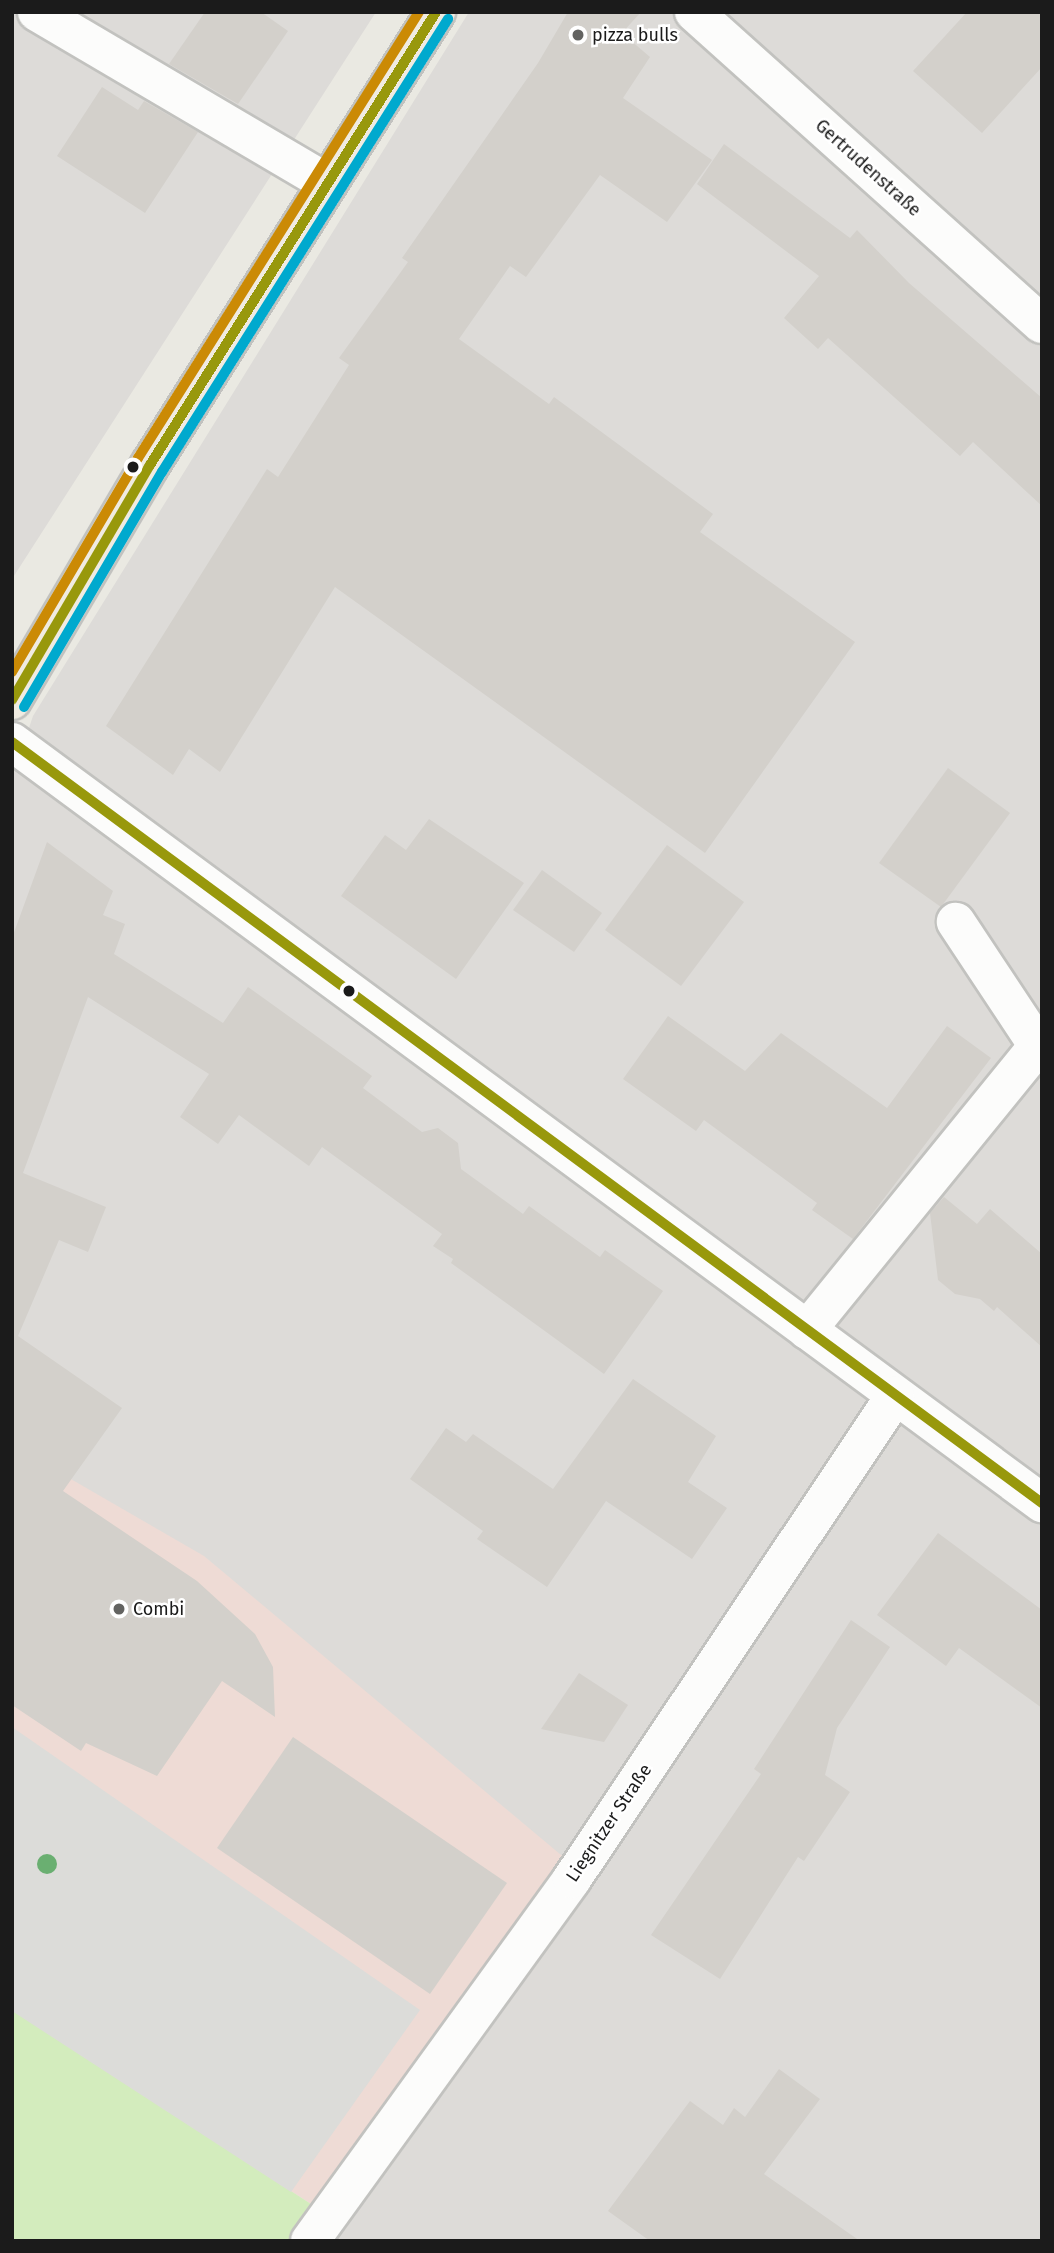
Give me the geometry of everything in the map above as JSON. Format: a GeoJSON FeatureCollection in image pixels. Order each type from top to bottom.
{"type":"FeatureCollection","features":[{"type":"Feature","properties":{"kind":"main road"},"geometry":{"type":"LineString","coordinates":[[12,700],[150,465],[436,12]]}},
{"type":"Feature","properties":{"kind":"street"},"geometry":{"type":"LineString","coordinates":[[37,12],[327,183]]}},
{"type":"Feature","properties":{"kind":"street","name":"Gertrudenstraße"},"geometry":{"type":"LineString","coordinates":[[694,12],[1042,324]]}},
{"type":"Feature","properties":{"kind":"street"},"geometry":{"type":"LineString","coordinates":[[12,742],[1042,1503]]}},
{"type":"Feature","properties":{"kind":"street"},"geometry":{"type":"LineString","coordinates":[[807,1330],[1038,1046],[956,922]]}},
{"type":"Feature","properties":{"kind":"street","name":"Liegnitzer Straße"},"geometry":{"type":"LineString","coordinates":[[310,2241],[572,1879],[895,1396]]}},
{"type":"Feature","properties":{"kind":"shaded area"},"geometry":{"type":"Polygon","coordinates":[[[12,12],[376,12],[12,579],[12,12]]]}},
{"type":"Feature","properties":{"kind":"shaded area"},"geometry":{"type":"Polygon","coordinates":[[[469,12],[1042,12],[1042,2241],[297,2241],[566,1860],[12,1445],[12,778],[33,716],[469,12]]]}},
{"type":"Feature","properties":{"kind":"shaded area"},"geometry":{"type":"Polygon","coordinates":[[[12,1445],[204,1556],[567,1860],[314,2206],[12,2010],[12,1445]]]}},
{"type":"Feature","properties":{"kind":"shaded area"},"geometry":{"type":"Polygon","coordinates":[[[12,1727],[420,2010],[291,2192],[12,2011],[12,1727]]]}},
{"type":"Feature","properties":{"kind":"green space"},"geometry":{"type":"Polygon","coordinates":[[[12,2010],[314,2206],[291,2241],[12,2241],[12,2010]]]}},
{"type":"Feature","properties":{"kind":"building"},"geometry":{"type":"Polygon","coordinates":[[[205,12],[261,12],[288,31],[238,104],[169,64],[205,12]]]}},
{"type":"Feature","properties":{"kind":"building"},"geometry":{"type":"Polygon","coordinates":[[[568,12],[641,12],[622,33],[650,57],[623,98],[712,160],[667,222],[600,175],[526,277],[510,266],[459,339],[549,404],[554,397],[713,514],[700,532],[855,642],[705,853],[335,587],[220,772],[189,749],[173,775],[106,726],[267,469],[278,477],[349,365],[339,358],[408,262],[402,258],[538,63],[568,12]]]}},
{"type":"Feature","properties":{"kind":"building"},"geometry":{"type":"Polygon","coordinates":[[[967,12],[1042,12],[1042,67],[982,133],[913,71],[967,12]]]}},
{"type":"Feature","properties":{"kind":"building"},"geometry":{"type":"Polygon","coordinates":[[[102,87],[138,110],[144,101],[198,132],[145,213],[57,156],[102,87]]]}},
{"type":"Feature","properties":{"kind":"building"},"geometry":{"type":"Polygon","coordinates":[[[724,144],[850,238],[857,230],[909,283],[1042,398],[1042,506],[973,442],[960,456],[828,338],[818,349],[784,318],[819,276],[697,184],[724,144]]]}},
{"type":"Feature","properties":{"kind":"building"},"geometry":{"type":"Polygon","coordinates":[[[948,768],[1010,813],[941,907],[879,863],[948,768]]]}},
{"type":"Feature","properties":{"kind":"building"},"geometry":{"type":"Polygon","coordinates":[[[429,819],[524,883],[456,979],[341,896],[385,835],[406,850],[429,819]]]}},
{"type":"Feature","properties":{"kind":"building"},"geometry":{"type":"Polygon","coordinates":[[[47,842],[113,891],[103,915],[125,924],[114,954],[223,1023],[248,987],[372,1076],[363,1088],[422,1132],[438,1128],[458,1143],[461,1169],[523,1214],[529,1206],[600,1257],[605,1250],[663,1291],[604,1374],[451,1263],[453,1259],[433,1246],[442,1234],[322,1147],[309,1166],[239,1115],[218,1144],[180,1117],[209,1074],[88,997],[23,1173],[106,1207],[88,1252],[59,1240],[18,1336],[122,1408],[63,1491],[197,1581],[255,1634],[273,1667],[275,1717],[222,1681],[157,1776],[86,1743],[81,1751],[12,1705],[12,938],[47,842]]]}},
{"type":"Feature","properties":{"kind":"building"},"geometry":{"type":"Polygon","coordinates":[[[667,845],[744,902],[681,986],[605,930],[667,845]]]}},
{"type":"Feature","properties":{"kind":"building"},"geometry":{"type":"Polygon","coordinates":[[[542,870],[602,913],[574,952],[513,910],[542,870]]]}},
{"type":"Feature","properties":{"kind":"building"},"geometry":{"type":"Polygon","coordinates":[[[668,1016],[745,1071],[781,1033],[887,1108],[947,1026],[991,1058],[853,1239],[812,1210],[817,1203],[704,1120],[696,1131],[623,1079],[668,1016]]]}},
{"type":"Feature","properties":{"kind":"building"},"geometry":{"type":"Polygon","coordinates":[[[944,1197],[977,1224],[990,1209],[1042,1254],[1042,1347],[997,1307],[994,1311],[980,1299],[955,1294],[938,1280],[930,1213],[944,1197]]]}},
{"type":"Feature","properties":{"kind":"building"},"geometry":{"type":"Polygon","coordinates":[[[633,1379],[716,1436],[688,1482],[727,1508],[692,1559],[606,1501],[547,1587],[477,1539],[483,1531],[410,1479],[446,1428],[466,1442],[473,1434],[553,1489],[633,1379]]]}},
{"type":"Feature","properties":{"kind":"building"},"geometry":{"type":"Polygon","coordinates":[[[938,1533],[1042,1610],[1042,1708],[959,1648],[946,1666],[877,1615],[938,1533]]]}},
{"type":"Feature","properties":{"kind":"building"},"geometry":{"type":"Polygon","coordinates":[[[851,1620],[890,1647],[837,1728],[825,1775],[850,1792],[804,1861],[798,1857],[720,1979],[651,1935],[761,1774],[754,1769],[851,1620]]]}},
{"type":"Feature","properties":{"kind":"building"},"geometry":{"type":"Polygon","coordinates":[[[579,1673],[628,1705],[604,1742],[541,1729],[579,1673]]]}},
{"type":"Feature","properties":{"kind":"building"},"geometry":{"type":"Polygon","coordinates":[[[293,1737],[507,1883],[430,1994],[217,1848],[293,1737]]]}},
{"type":"Feature","properties":{"kind":"building"},"geometry":{"type":"Polygon","coordinates":[[[779,2069],[820,2099],[764,2174],[860,2241],[650,2241],[608,2211],[690,2101],[723,2125],[734,2108],[745,2117],[779,2069]]]}},
{"type":"Feature","properties":{"kind":"transit line"},"geometry":{"type":"LineString","coordinates":[[12,672],[138,458],[419,12]]}},
{"type":"Feature","properties":{"kind":"transit line"},"geometry":{"type":"LineString","coordinates":[[12,700],[150,465],[436,12]]}},
{"type":"Feature","properties":{"kind":"transit line"},"geometry":{"type":"LineString","coordinates":[[24,707],[162,472],[448,19]]}},
{"type":"Feature","properties":{"kind":"transit line"},"geometry":{"type":"LineString","coordinates":[[12,742],[1042,1503]]}},
{"type":"Feature","properties":{"kind":"place","name":"pizza bulls"},"geometry":{"type":"Point","coordinates":[578,35]}},
{"type":"Feature","properties":{"kind":"place","name":"Combi"},"geometry":{"type":"Point","coordinates":[119,1609]}}]}
